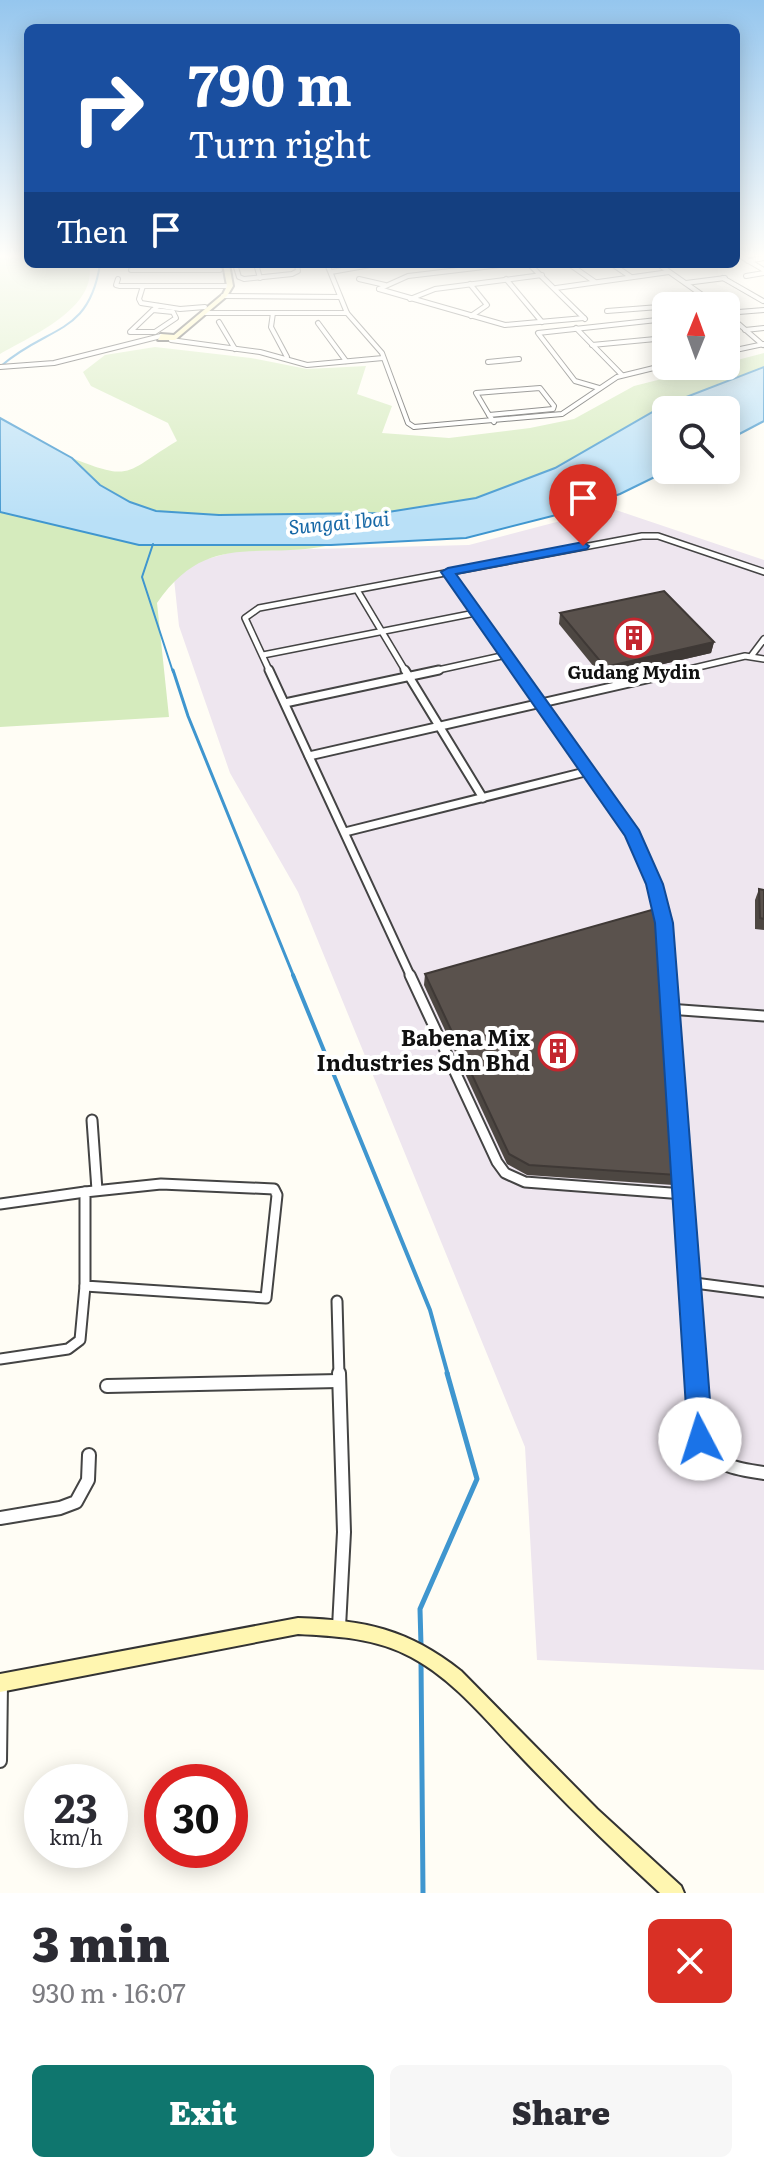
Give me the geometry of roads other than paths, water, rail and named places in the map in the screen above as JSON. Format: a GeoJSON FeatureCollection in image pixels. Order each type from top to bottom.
{"type":"FeatureCollection","features":[{"type":"Feature","properties":{"kind":"street"},"geometry":{"type":"LineString","coordinates":[[0,367],[54,363],[128,345]]}},
{"type":"Feature","properties":{"kind":"street"},"geometry":{"type":"LineString","coordinates":[[212,345],[287,357],[307,365],[383,358]]}},
{"type":"Feature","properties":{"kind":"street"},"geometry":{"type":"LineString","coordinates":[[233,345],[235,349]]}},
{"type":"Feature","properties":{"kind":"street"},"geometry":{"type":"LineString","coordinates":[[283,345],[287,357]]}},
{"type":"Feature","properties":{"kind":"street"},"geometry":{"type":"LineString","coordinates":[[334,345],[346,361]]}},
{"type":"Feature","properties":{"kind":"street"},"geometry":{"type":"LineString","coordinates":[[376,345],[410,426],[426,428],[568,412],[622,375],[652,368]]}},
{"type":"Feature","properties":{"kind":"street"},"geometry":{"type":"LineString","coordinates":[[546,345],[575,381],[599,388]]}},
{"type":"Feature","properties":{"kind":"street"},"geometry":{"type":"LineString","coordinates":[[592,345],[622,375]]}},
{"type":"Feature","properties":{"kind":"street"},"geometry":{"type":"LineString","coordinates":[[488,362],[519,359]]}},
{"type":"Feature","properties":{"kind":"street"},"geometry":{"type":"LineString","coordinates":[[489,415],[554,408],[540,388],[476,393],[489,415],[494,422]]}},
{"type":"Feature","properties":{"kind":"street"},"geometry":{"type":"LineString","coordinates":[[684,1194],[525,1182],[505,1173],[497,1162],[245,618],[259,608],[650,535],[764,572]]}},
{"type":"Feature","properties":{"kind":"street"},"geometry":{"type":"LineString","coordinates":[[448,572],[589,771],[639,847],[654,884],[664,934],[700,1439],[705,1451],[716,1463],[764,1473]]}},
{"type":"Feature","properties":{"kind":"street"},"geometry":{"type":"LineString","coordinates":[[357,590],[483,798]]}},
{"type":"Feature","properties":{"kind":"street"},"geometry":{"type":"LineString","coordinates":[[263,655],[475,613]]}},
{"type":"Feature","properties":{"kind":"street"},"geometry":{"type":"LineString","coordinates":[[752,655],[764,639]]}},
{"type":"Feature","properties":{"kind":"street"},"geometry":{"type":"LineString","coordinates":[[285,703],[506,655]]}},
{"type":"Feature","properties":{"kind":"street"},"geometry":{"type":"LineString","coordinates":[[309,756],[752,655],[764,659]]}},
{"type":"Feature","properties":{"kind":"street"},"geometry":{"type":"LineString","coordinates":[[345,832],[589,771]]}},
{"type":"Feature","properties":{"kind":"street"},"geometry":{"type":"LineString","coordinates":[[668,1009],[764,1016]]}},
{"type":"Feature","properties":{"kind":"street"},"geometry":{"type":"LineString","coordinates":[[0,1359],[76,1345],[83,1333],[92,1120]]}},
{"type":"Feature","properties":{"kind":"street"},"geometry":{"type":"LineString","coordinates":[[0,1204],[161,1184],[268,1187],[274,1189],[277,1195],[266,1298],[85,1286]]}},
{"type":"Feature","properties":{"kind":"street"},"geometry":{"type":"LineString","coordinates":[[687,1282],[764,1292]]}},
{"type":"Feature","properties":{"kind":"street"},"geometry":{"type":"LineString","coordinates":[[337,1301],[344,1532],[339,1627]]}},
{"type":"Feature","properties":{"kind":"street"},"geometry":{"type":"LineString","coordinates":[[107,1386],[339,1381]]}},
{"type":"Feature","properties":{"kind":"street"},"geometry":{"type":"LineString","coordinates":[[0,1518],[60,1508],[76,1502],[88,1480],[89,1455]]}},
{"type":"Feature","properties":{"kind":"street"},"geometry":{"type":"LineString","coordinates":[[0,1761],[1,1683],[298,1626],[373,1632],[433,1657],[490,1711],[590,1816],[674,1893]]}},
{"type":"Feature","properties":{"kind":"water"},"geometry":{"type":"Polygon","coordinates":[[[764,367],[764,421],[740,434],[740,396],[689,396],[730,380],[740,380],[740,376],[764,367]]]}},
{"type":"Feature","properties":{"kind":"water","name":"Sungai Ibai"},"geometry":{"type":"Polygon","coordinates":[[[652,412],[652,478],[620,494],[568,512],[466,538],[331,545],[139,545],[0,512],[0,418],[72,458],[100,485],[130,502],[156,511],[219,515],[382,513],[476,498],[555,468],[652,412]]]}},
{"type":"Feature","properties":{"kind":"waterway"},"geometry":{"type":"LineString","coordinates":[[1,366],[32,345]]}},
{"type":"Feature","properties":{"kind":"waterway"},"geometry":{"type":"LineString","coordinates":[[153,544],[142,577],[173,672]]}},
{"type":"Feature","properties":{"kind":"waterway"},"geometry":{"type":"LineString","coordinates":[[173,670],[188,716],[294,977]]}},
{"type":"Feature","properties":{"kind":"waterway"},"geometry":{"type":"LineString","coordinates":[[293,975],[430,1310],[448,1375]]}},
{"type":"Feature","properties":{"kind":"waterway"},"geometry":{"type":"LineString","coordinates":[[421,1645],[420,1609],[477,1479],[447,1373]]}},
{"type":"Feature","properties":{"kind":"waterway"},"geometry":{"type":"LineString","coordinates":[[421,1661],[423,1893]]}},
{"type":"Feature","properties":{"kind":"place","name":"Gudang Mydin"},"geometry":{"type":"Point","coordinates":[634,638]}},
{"type":"Feature","properties":{"kind":"place","name":"Babena Mix Industries Sdn Bhd"},"geometry":{"type":"Point","coordinates":[558,1051]}}]}
